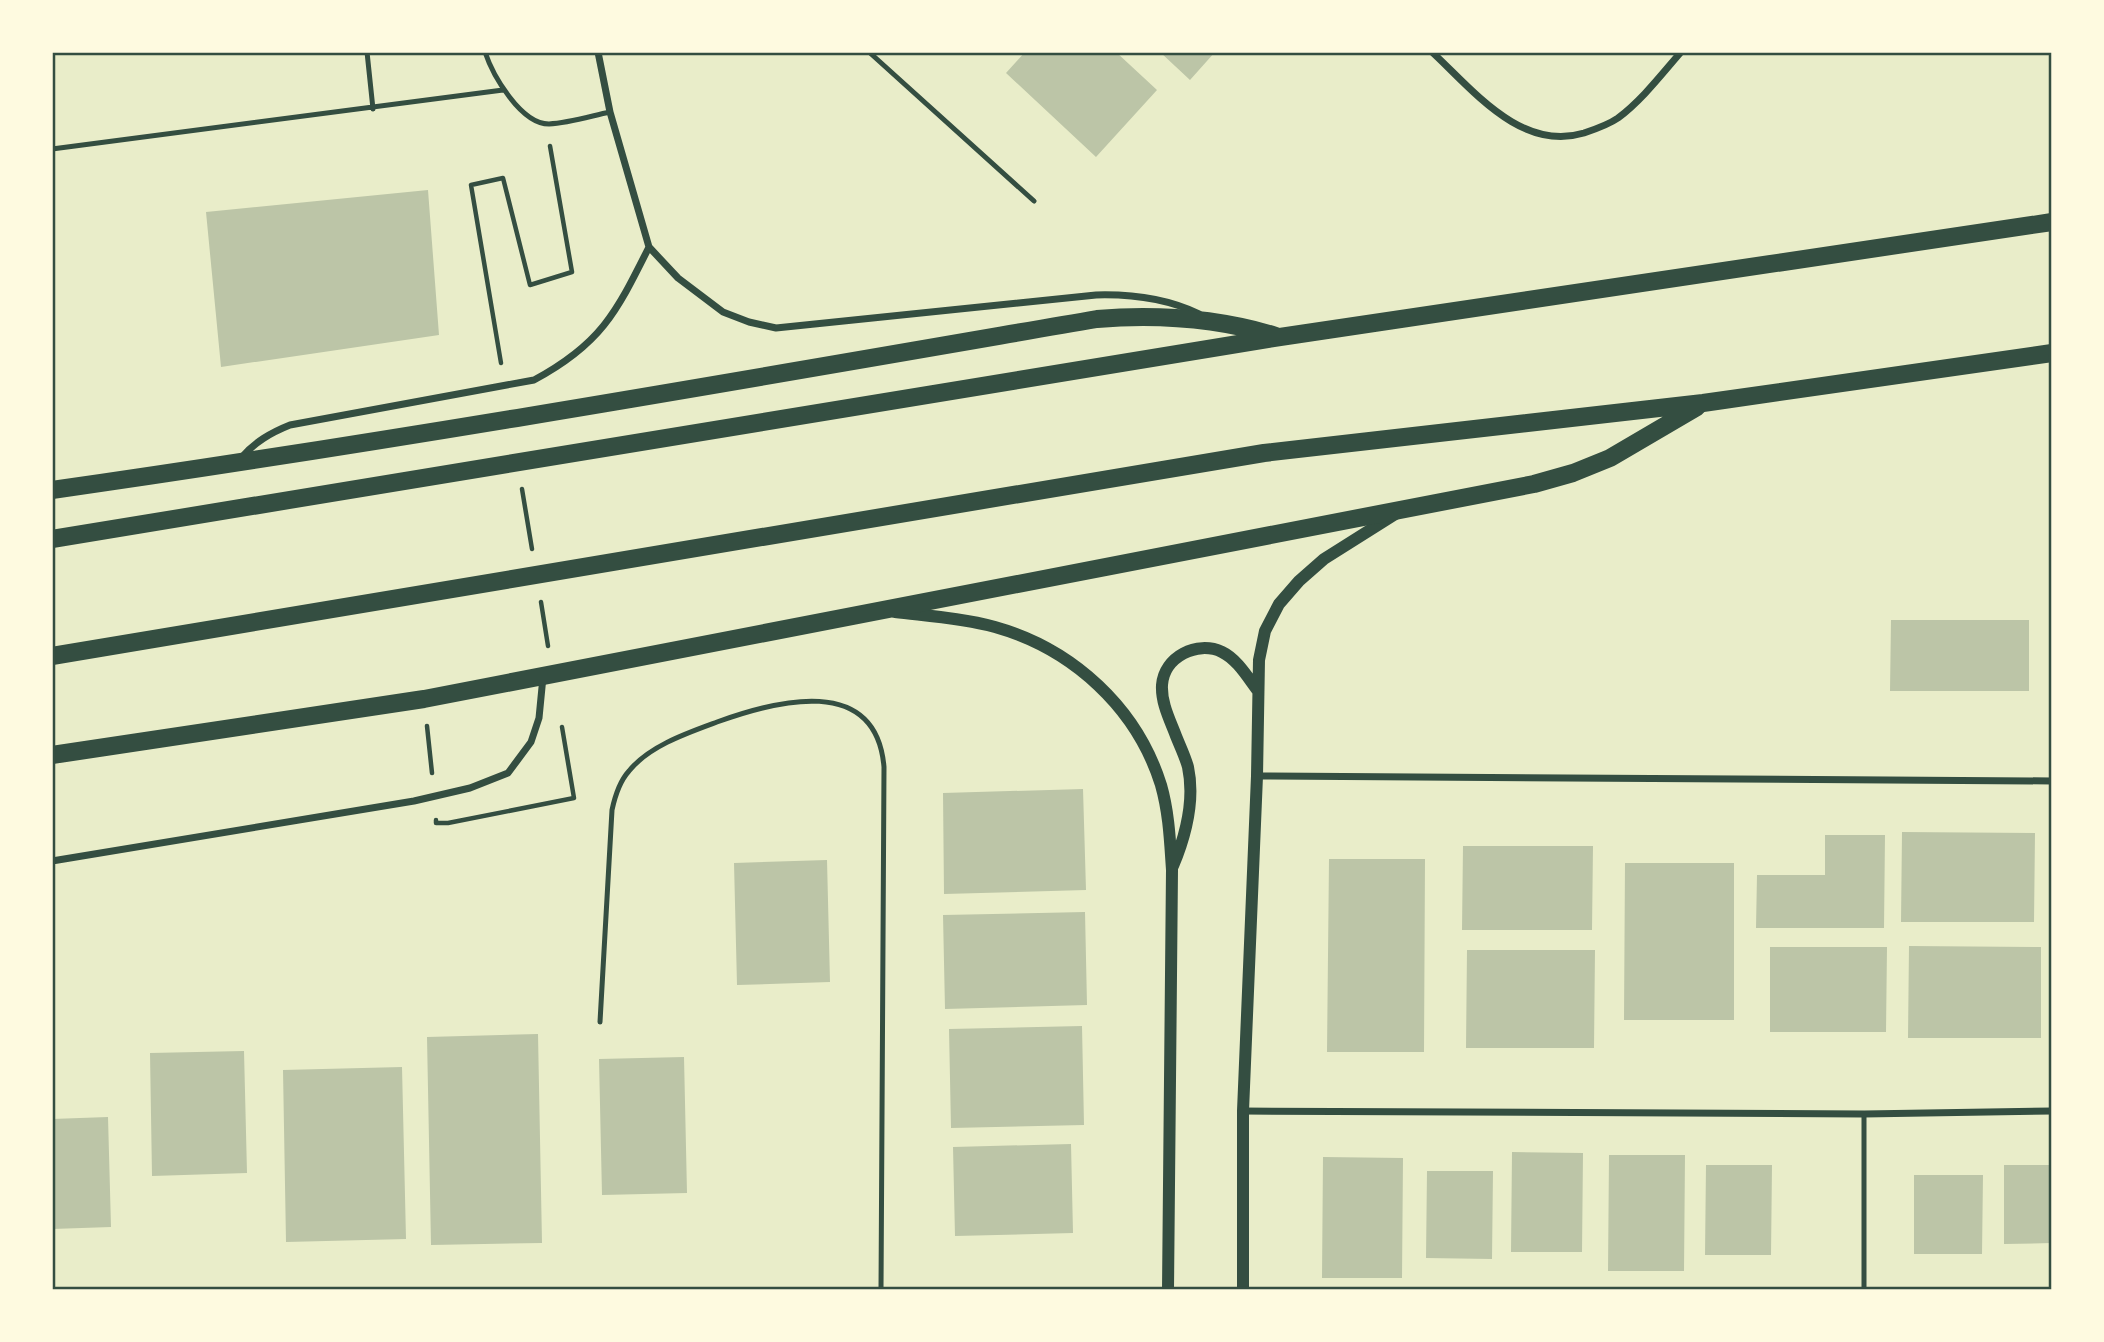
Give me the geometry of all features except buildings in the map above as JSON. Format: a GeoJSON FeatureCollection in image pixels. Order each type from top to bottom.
{"type":"FeatureCollection","features":[{"type":"Feature","properties":{"kind":"main road"},"geometry":{"type":"LineString","coordinates":[[52,539],[1280,337],[2052,222]]}},
{"type":"Feature","properties":{"kind":"main road"},"geometry":{"type":"LineString","coordinates":[[52,490],[530,417],[1097,319],[1166,316],[1211,320],[1245,326],[1280,337]]}},
{"type":"Feature","properties":{"kind":"main road"},"geometry":{"type":"LineString","coordinates":[[52,656],[1264,453],[1703,403],[1935,372],[2052,353]]}},
{"type":"Feature","properties":{"kind":"main road"},"geometry":{"type":"LineString","coordinates":[[52,755],[424,699],[1534,484],[1573,473],[1610,458],[1703,403]]}},
{"type":"Feature","properties":{"kind":"street"},"geometry":{"type":"LineString","coordinates":[[598,52],[610,112],[649,247],[678,278],[723,312],[776,328],[1096,295],[1120,295],[1143,296],[1167,302],[1211,320]]}},
{"type":"Feature","properties":{"kind":"street"},"geometry":{"type":"LineString","coordinates":[[1432,52],[1496,112],[1532,132],[1554,137],[1576,135],[1615,120],[1634,104],[1681,52]]}},
{"type":"Feature","properties":{"kind":"street"},"geometry":{"type":"LineString","coordinates":[[236,464],[251,447],[269,433],[289,425],[534,380],[563,364],[588,344],[603,327],[627,290],[649,247]]}},
{"type":"Feature","properties":{"kind":"street"},"geometry":{"type":"LineString","coordinates":[[1243,1290],[1243,1111],[1257,776],[1258,660],[1265,631],[1279,604],[1299,581],[1324,559],[1407,507]]}},
{"type":"Feature","properties":{"kind":"street"},"geometry":{"type":"LineString","coordinates":[[881,610],[963,620],[997,628],[1034,642],[1068,661],[1099,685],[1125,713],[1146,746],[1161,786],[1168,817],[1172,870],[1168,1290]]}},
{"type":"Feature","properties":{"kind":"street"},"geometry":{"type":"LineString","coordinates":[[1172,870],[1182,845],[1190,793],[1188,766],[1162,694],[1162,682],[1167,670],[1174,659],[1184,652],[1209,648],[1221,651],[1231,658],[1258,691]]}},
{"type":"Feature","properties":{"kind":"street"},"geometry":{"type":"LineString","coordinates":[[52,861],[470,788],[508,773],[531,742],[539,718],[543,676]]}},
{"type":"Feature","properties":{"kind":"street"},"geometry":{"type":"LineString","coordinates":[[1257,776],[2052,780]]}},
{"type":"Feature","properties":{"kind":"street"},"geometry":{"type":"LineString","coordinates":[[1243,1111],[1864,1114],[2052,1111]]}},
{"type":"Feature","properties":{"kind":"lane"},"geometry":{"type":"LineString","coordinates":[[367,52],[373,109]]}},
{"type":"Feature","properties":{"kind":"lane"},"geometry":{"type":"LineString","coordinates":[[485,52],[492,73],[503,90],[530,116],[547,124],[610,112]]}},
{"type":"Feature","properties":{"kind":"lane"},"geometry":{"type":"LineString","coordinates":[[869,52],[1034,201]]}},
{"type":"Feature","properties":{"kind":"lane"},"geometry":{"type":"LineString","coordinates":[[52,149],[503,90]]}},
{"type":"Feature","properties":{"kind":"lane"},"geometry":{"type":"LineString","coordinates":[[600,1022],[612,810],[618,790],[628,772],[652,752],[705,726],[788,702],[817,699],[859,715],[879,740],[884,767],[881,1290]]}},
{"type":"Feature","properties":{"kind":"lane"},"geometry":{"type":"LineString","coordinates":[[1864,1114],[1864,1290]]}},
{"type":"Feature","properties":{"kind":"path"},"geometry":{"type":"LineString","coordinates":[[471,185],[503,178],[530,285],[572,272],[547,124]]}},
{"type":"Feature","properties":{"kind":"path"},"geometry":{"type":"LineString","coordinates":[[424,699],[436,823],[574,798]]}}]}
